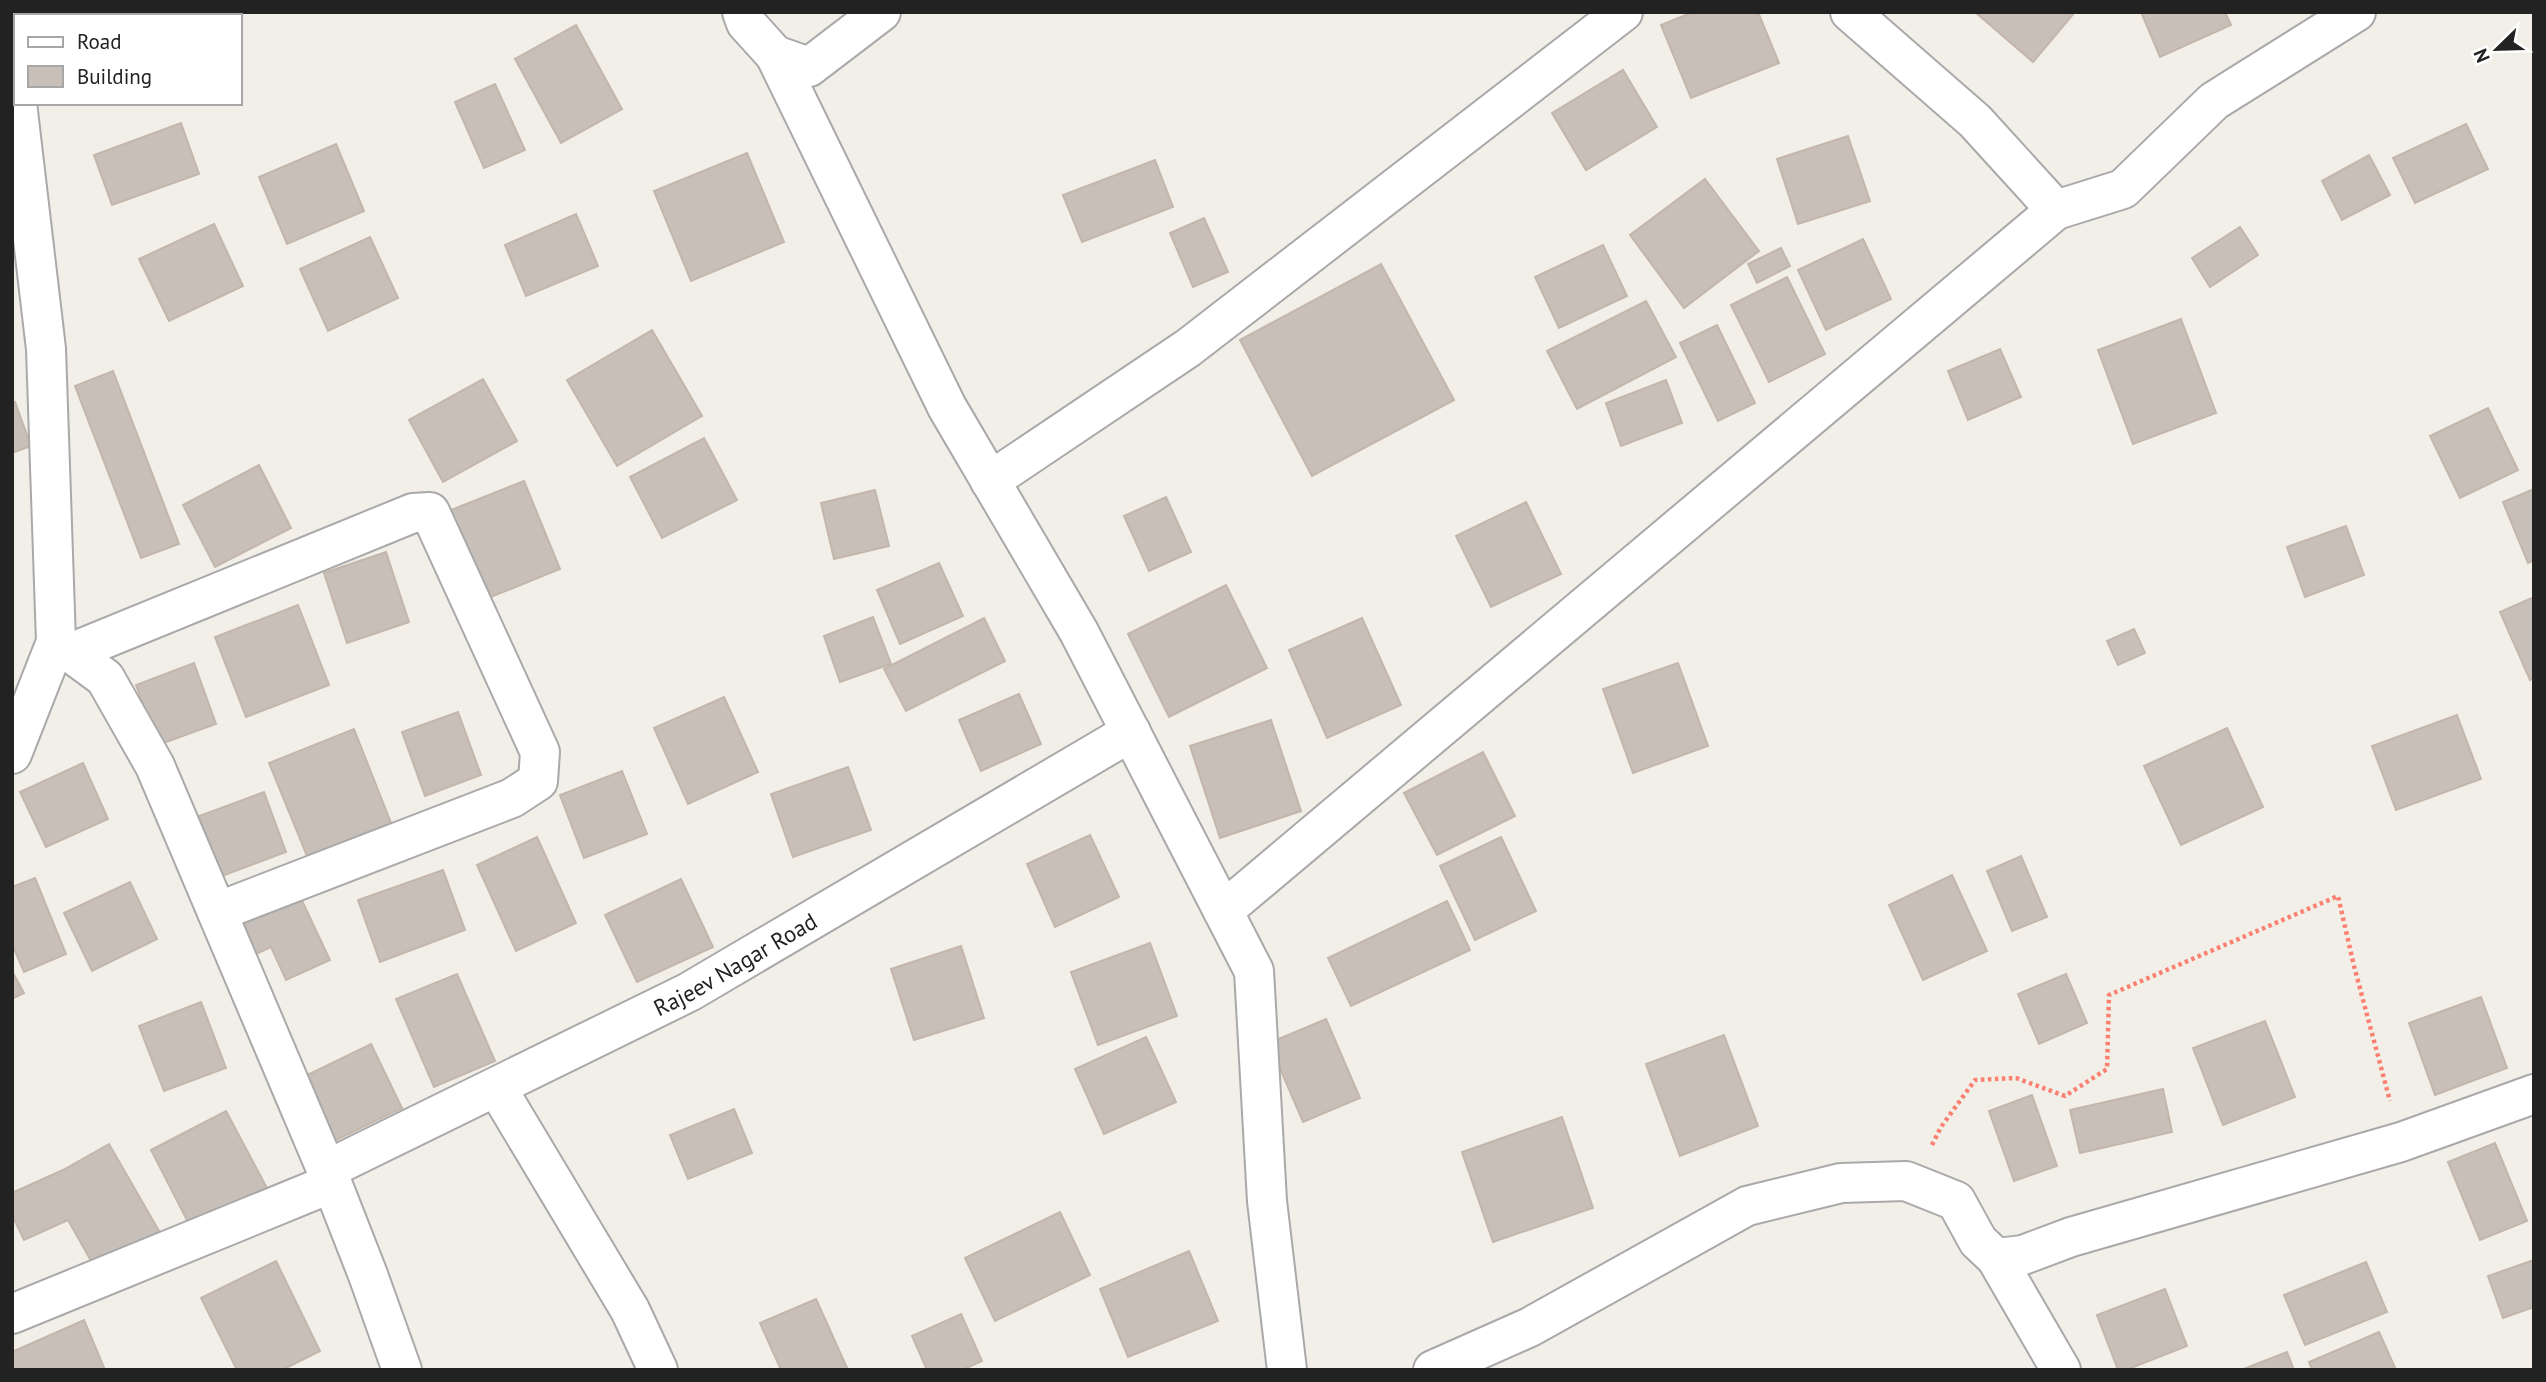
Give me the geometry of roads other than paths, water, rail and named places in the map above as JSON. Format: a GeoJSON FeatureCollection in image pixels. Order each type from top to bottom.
{"type":"FeatureCollection","features":[{"type":"Feature","properties":{"kind":"street"},"geometry":{"type":"LineString","coordinates":[[742,12],[747,23],[775,55],[947,407],[1079,632],[1254,971],[1267,1200],[1287,1370]]}},
{"type":"Feature","properties":{"kind":"street"},"geometry":{"type":"LineString","coordinates":[[775,55],[809,67],[881,12]]}},
{"type":"Feature","properties":{"kind":"street"},"geometry":{"type":"LineString","coordinates":[[990,481],[1188,348],[1623,12]]}},
{"type":"Feature","properties":{"kind":"street"},"geometry":{"type":"LineString","coordinates":[[1850,12],[1975,121],[2056,210]]}},
{"type":"Feature","properties":{"kind":"street"},"geometry":{"type":"LineString","coordinates":[[1223,911],[2056,210],[2123,189],[2214,102],[2357,12]]}},
{"type":"Feature","properties":{"kind":"street"},"geometry":{"type":"LineString","coordinates":[[12,754],[63,647],[46,349],[26,298],[17,105]]}},
{"type":"Feature","properties":{"kind":"street"},"geometry":{"type":"LineString","coordinates":[[63,647],[413,513],[430,512],[540,752],[538,780],[512,798],[217,912]]}},
{"type":"Feature","properties":{"kind":"street"},"geometry":{"type":"LineString","coordinates":[[63,647],[105,678],[155,766],[329,1176],[402,1370]]}},
{"type":"Feature","properties":{"kind":"street","name":"Rajeev Nagar Road"},"geometry":{"type":"LineString","coordinates":[[12,1314],[329,1176],[689,992],[1131,732]]}},
{"type":"Feature","properties":{"kind":"street"},"geometry":{"type":"LineString","coordinates":[[497,1088],[630,1310],[658,1370]]}},
{"type":"Feature","properties":{"kind":"street"},"geometry":{"type":"LineString","coordinates":[[1996,1258],[2023,1255],[2071,1237],[2400,1142],[2534,1094]]}},
{"type":"Feature","properties":{"kind":"street"},"geometry":{"type":"LineString","coordinates":[[1433,1370],[1530,1327],[1747,1206],[1841,1183],[1906,1181],[1956,1201],[1978,1241],[1996,1258],[2060,1370]]}}]}
